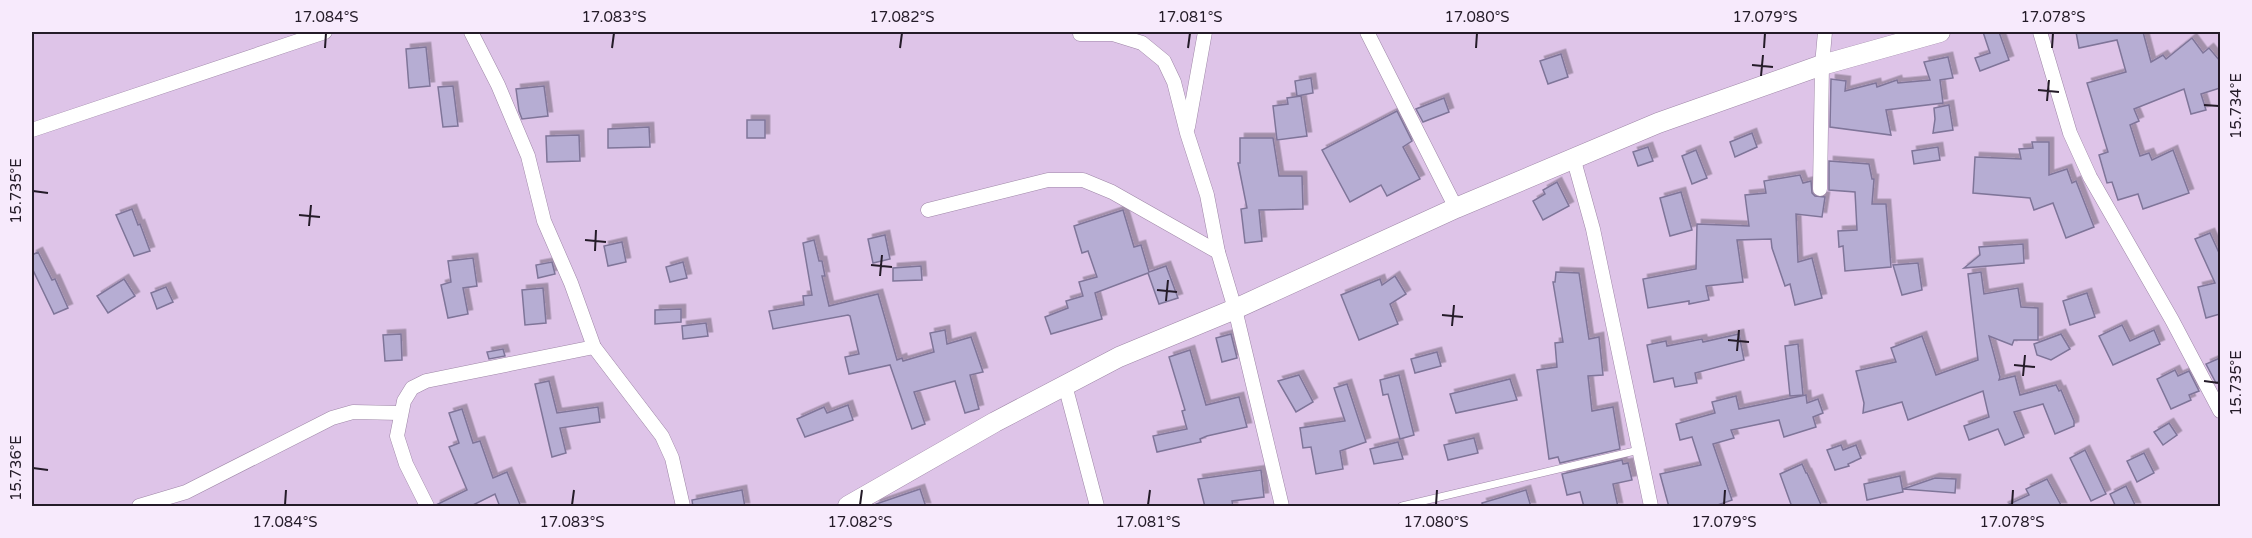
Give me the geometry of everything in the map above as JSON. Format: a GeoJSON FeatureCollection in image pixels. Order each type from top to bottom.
{"type":"FeatureCollection","features":[{"type":"Feature","properties":{"kind":"street"},"geometry":{"type":"LineString","coordinates":[[32,130],[325,32]]}},
{"type":"Feature","properties":{"kind":"street"},"geometry":{"type":"LineString","coordinates":[[471,32],[498,85],[528,156],[544,221],[571,283],[594,347],[662,436],[672,458],[683,507]]}},
{"type":"Feature","properties":{"kind":"street"},"geometry":{"type":"LineString","coordinates":[[1186,133],[1205,32]]}},
{"type":"Feature","properties":{"kind":"street"},"geometry":{"type":"LineString","coordinates":[[1367,32],[1456,208]]}},
{"type":"Feature","properties":{"kind":"street"},"geometry":{"type":"LineString","coordinates":[[1820,189],[1822,65],[1825,32]]}},
{"type":"Feature","properties":{"kind":"street"},"geometry":{"type":"LineString","coordinates":[[848,507],[994,422],[1119,357],[1235,309],[1573,157],[1658,123],[1822,65],[1940,32]]}},
{"type":"Feature","properties":{"kind":"street"},"geometry":{"type":"LineString","coordinates":[[2040,32],[2070,133],[2090,177],[2172,320],[2220,411]]}},
{"type":"Feature","properties":{"kind":"street"},"geometry":{"type":"LineString","coordinates":[[1080,34],[1113,34],[1142,43],[1164,61],[1174,82],[1186,133],[1207,195],[1218,252],[1235,309],[1282,507]]}},
{"type":"Feature","properties":{"kind":"street"},"geometry":{"type":"LineString","coordinates":[[1573,157],[1595,239],[1651,507]]}},
{"type":"Feature","properties":{"kind":"street"},"geometry":{"type":"LineString","coordinates":[[928,210],[1048,180],[1083,180],[1112,192],[1218,252]]}},
{"type":"Feature","properties":{"kind":"street"},"geometry":{"type":"LineString","coordinates":[[427,507],[406,464],[397,436],[404,400],[412,388],[426,381],[594,347]]}},
{"type":"Feature","properties":{"kind":"street"},"geometry":{"type":"LineString","coordinates":[[1065,385],[1096,507]]}},
{"type":"Feature","properties":{"kind":"street"},"geometry":{"type":"LineString","coordinates":[[140,507],[186,492],[332,418],[353,412],[400,413]]}},
{"type":"Feature","properties":{"kind":"lane"},"geometry":{"type":"LineString","coordinates":[[1402,507],[1639,450]]}},
{"type":"Feature","properties":{"kind":"building"},"geometry":{"type":"Polygon","coordinates":[[[1983,32],[1999,32],[2009,60],[1980,71],[1975,58],[1990,53],[1983,32]]]}},
{"type":"Feature","properties":{"kind":"building"},"geometry":{"type":"Polygon","coordinates":[[[2076,32],[2143,32],[2151,62],[2163,55],[2166,59],[2192,38],[2203,53],[2209,48],[2220,61],[2220,88],[2201,94],[2206,110],[2191,114],[2184,89],[2134,109],[2139,121],[2130,125],[2140,156],[2149,153],[2152,160],[2173,150],[2189,193],[2143,209],[2138,194],[2118,200],[2112,182],[2107,183],[2099,155],[2108,152],[2087,83],[2126,72],[2117,40],[2079,48],[2076,32]]]}},
{"type":"Feature","properties":{"kind":"building"},"geometry":{"type":"Polygon","coordinates":[[[426,47],[430,86],[409,88],[406,49],[426,47]]]}},
{"type":"Feature","properties":{"kind":"building"},"geometry":{"type":"Polygon","coordinates":[[[1561,54],[1568,77],[1548,84],[1540,61],[1561,54]]]}},
{"type":"Feature","properties":{"kind":"building"},"geometry":{"type":"Polygon","coordinates":[[[1948,57],[1953,78],[1940,80],[1943,103],[1886,110],[1891,135],[1830,127],[1831,79],[1846,81],[1845,91],[1876,83],[1877,87],[1897,80],[1898,83],[1930,80],[1924,62],[1948,57]]]}},
{"type":"Feature","properties":{"kind":"building"},"geometry":{"type":"Polygon","coordinates":[[[1311,78],[1313,93],[1297,96],[1295,81],[1311,78]]]}},
{"type":"Feature","properties":{"kind":"building"},"geometry":{"type":"Polygon","coordinates":[[[453,86],[458,126],[443,127],[438,87],[453,86]]]}},
{"type":"Feature","properties":{"kind":"building"},"geometry":{"type":"Polygon","coordinates":[[[544,86],[548,116],[522,119],[516,89],[544,86]]]}},
{"type":"Feature","properties":{"kind":"building"},"geometry":{"type":"Polygon","coordinates":[[[1301,96],[1307,136],[1277,140],[1273,106],[1288,104],[1287,98],[1301,96]]]}},
{"type":"Feature","properties":{"kind":"building"},"geometry":{"type":"Polygon","coordinates":[[[1444,98],[1449,112],[1423,122],[1416,109],[1444,98]]]}},
{"type":"Feature","properties":{"kind":"building"},"geometry":{"type":"Polygon","coordinates":[[[1949,105],[1953,130],[1933,133],[1934,108],[1949,105]]]}},
{"type":"Feature","properties":{"kind":"building"},"geometry":{"type":"Polygon","coordinates":[[[1397,111],[1412,141],[1403,147],[1420,179],[1387,196],[1381,185],[1350,202],[1322,150],[1397,111]]]}},
{"type":"Feature","properties":{"kind":"building"},"geometry":{"type":"Polygon","coordinates":[[[747,120],[765,120],[765,138],[747,138],[747,120]]]}},
{"type":"Feature","properties":{"kind":"building"},"geometry":{"type":"Polygon","coordinates":[[[649,127],[650,147],[608,148],[608,129],[649,127]]]}},
{"type":"Feature","properties":{"kind":"building"},"geometry":{"type":"Polygon","coordinates":[[[1752,133],[1757,147],[1735,157],[1730,142],[1752,133]]]}},
{"type":"Feature","properties":{"kind":"building"},"geometry":{"type":"Polygon","coordinates":[[[579,135],[580,161],[547,162],[546,136],[579,135]]]}},
{"type":"Feature","properties":{"kind":"building"},"geometry":{"type":"Polygon","coordinates":[[[1240,138],[1273,138],[1279,176],[1302,176],[1303,209],[1259,210],[1262,241],[1245,243],[1241,209],[1247,208],[1238,163],[1240,163],[1240,138]]]}},
{"type":"Feature","properties":{"kind":"building"},"geometry":{"type":"Polygon","coordinates":[[[2032,142],[2049,142],[2049,175],[2067,169],[2072,183],[2076,181],[2094,227],[2066,238],[2053,203],[2034,210],[2030,198],[1973,193],[1975,157],[2021,159],[2019,149],[2033,148],[2032,142]]]}},
{"type":"Feature","properties":{"kind":"building"},"geometry":{"type":"Polygon","coordinates":[[[1648,147],[1653,161],[1638,166],[1633,152],[1648,147]]]}},
{"type":"Feature","properties":{"kind":"building"},"geometry":{"type":"Polygon","coordinates":[[[1938,147],[1940,160],[1914,164],[1912,151],[1938,147]]]}},
{"type":"Feature","properties":{"kind":"building"},"geometry":{"type":"Polygon","coordinates":[[[1696,150],[1707,178],[1692,184],[1682,156],[1696,150]]]}},
{"type":"Feature","properties":{"kind":"building"},"geometry":{"type":"Polygon","coordinates":[[[1829,161],[1869,164],[1872,179],[1874,179],[1872,204],[1886,204],[1891,267],[1845,271],[1843,246],[1839,247],[1838,231],[1857,230],[1855,192],[1829,190],[1829,161]]]}},
{"type":"Feature","properties":{"kind":"building"},"geometry":{"type":"Polygon","coordinates":[[[1800,175],[1803,183],[1811,181],[1812,193],[1815,196],[1825,197],[1822,217],[1796,214],[1798,262],[1812,258],[1822,298],[1795,305],[1790,284],[1785,286],[1771,239],[1737,240],[1743,282],[1706,286],[1709,300],[1648,308],[1643,279],[1696,269],[1697,224],[1749,226],[1745,195],[1766,193],[1764,181],[1800,175]]]}},
{"type":"Feature","properties":{"kind":"building"},"geometry":{"type":"Polygon","coordinates":[[[1557,182],[1569,206],[1543,220],[1533,201],[1545,194],[1543,190],[1557,182]]]}},
{"type":"Feature","properties":{"kind":"building"},"geometry":{"type":"Polygon","coordinates":[[[1681,192],[1692,230],[1670,236],[1660,198],[1681,192]]]}},
{"type":"Feature","properties":{"kind":"building"},"geometry":{"type":"Polygon","coordinates":[[[132,209],[150,251],[134,256],[116,215],[132,209]]]}},
{"type":"Feature","properties":{"kind":"building"},"geometry":{"type":"Polygon","coordinates":[[[1123,210],[1134,247],[1141,245],[1149,272],[1166,266],[1178,298],[1159,304],[1148,273],[1095,293],[1102,319],[1051,334],[1045,317],[1068,308],[1066,301],[1083,296],[1079,282],[1097,277],[1088,251],[1082,253],[1074,226],[1123,210]]]}},
{"type":"Feature","properties":{"kind":"building"},"geometry":{"type":"Polygon","coordinates":[[[2210,233],[2220,255],[2220,314],[2206,318],[2198,287],[2215,283],[2195,239],[2210,233]]]}},
{"type":"Feature","properties":{"kind":"building"},"geometry":{"type":"Polygon","coordinates":[[[885,235],[890,259],[873,263],[868,239],[885,235]]]}},
{"type":"Feature","properties":{"kind":"building"},"geometry":{"type":"Polygon","coordinates":[[[814,240],[819,261],[822,261],[825,276],[822,276],[829,306],[878,294],[897,360],[902,358],[903,361],[934,352],[930,333],[945,330],[947,344],[971,337],[983,372],[970,375],[979,409],[965,413],[955,381],[914,392],[925,424],[912,429],[890,365],[849,374],[845,357],[859,354],[850,316],[773,329],[769,311],[804,305],[803,296],[812,295],[803,243],[814,240]]]}},
{"type":"Feature","properties":{"kind":"building"},"geometry":{"type":"Polygon","coordinates":[[[622,242],[626,262],[608,266],[604,246],[622,242]]]}},
{"type":"Feature","properties":{"kind":"building"},"geometry":{"type":"Polygon","coordinates":[[[2023,244],[2024,263],[1964,268],[1980,255],[1979,247],[2023,244]]]}},
{"type":"Feature","properties":{"kind":"building"},"geometry":{"type":"Polygon","coordinates":[[[38,252],[52,280],[55,279],[68,308],[54,314],[32,268],[32,255],[38,252]]]}},
{"type":"Feature","properties":{"kind":"building"},"geometry":{"type":"Polygon","coordinates":[[[473,258],[477,286],[463,288],[468,314],[448,318],[441,285],[451,282],[448,261],[473,258]]]}},
{"type":"Feature","properties":{"kind":"building"},"geometry":{"type":"Polygon","coordinates":[[[552,262],[555,274],[538,278],[536,265],[552,262]]]}},
{"type":"Feature","properties":{"kind":"building"},"geometry":{"type":"Polygon","coordinates":[[[683,262],[687,278],[670,282],[666,267],[683,262]]]}},
{"type":"Feature","properties":{"kind":"building"},"geometry":{"type":"Polygon","coordinates":[[[1918,263],[1922,290],[1902,295],[1893,265],[1918,263]]]}},
{"type":"Feature","properties":{"kind":"building"},"geometry":{"type":"Polygon","coordinates":[[[921,266],[922,280],[893,281],[893,268],[921,266]]]}},
{"type":"Feature","properties":{"kind":"building"},"geometry":{"type":"Polygon","coordinates":[[[1556,272],[1579,273],[1589,339],[1599,337],[1603,375],[1588,376],[1592,411],[1613,407],[1620,449],[1560,463],[1558,457],[1549,459],[1537,370],[1557,367],[1555,343],[1563,342],[1553,282],[1555,282],[1556,272]]]}},
{"type":"Feature","properties":{"kind":"building"},"geometry":{"type":"Polygon","coordinates":[[[1981,272],[1984,294],[2018,288],[2021,307],[2038,308],[2038,340],[2014,340],[2012,345],[1989,336],[1999,380],[2015,376],[2020,395],[2056,385],[2059,391],[2061,390],[2074,426],[2055,434],[2043,404],[2014,412],[2024,437],[2005,445],[1998,429],[1969,440],[1964,426],[1989,417],[1983,391],[1908,420],[1902,402],[1863,413],[1864,403],[1856,371],[1896,362],[1891,348],[1922,336],[1936,375],[1978,360],[1968,274],[1981,272]]]}},
{"type":"Feature","properties":{"kind":"building"},"geometry":{"type":"Polygon","coordinates":[[[1395,276],[1406,294],[1390,304],[1398,324],[1359,340],[1341,295],[1380,279],[1382,285],[1395,276]]]}},
{"type":"Feature","properties":{"kind":"building"},"geometry":{"type":"Polygon","coordinates":[[[124,279],[135,296],[108,313],[97,296],[124,279]]]}},
{"type":"Feature","properties":{"kind":"building"},"geometry":{"type":"Polygon","coordinates":[[[166,287],[173,302],[157,309],[151,293],[166,287]]]}},
{"type":"Feature","properties":{"kind":"building"},"geometry":{"type":"Polygon","coordinates":[[[543,288],[546,323],[525,325],[522,290],[543,288]]]}},
{"type":"Feature","properties":{"kind":"building"},"geometry":{"type":"Polygon","coordinates":[[[2087,293],[2095,317],[2070,325],[2063,301],[2087,293]]]}},
{"type":"Feature","properties":{"kind":"building"},"geometry":{"type":"Polygon","coordinates":[[[681,309],[681,322],[655,324],[655,310],[681,309]]]}},
{"type":"Feature","properties":{"kind":"building"},"geometry":{"type":"Polygon","coordinates":[[[706,323],[708,336],[683,339],[682,326],[706,323]]]}},
{"type":"Feature","properties":{"kind":"building"},"geometry":{"type":"Polygon","coordinates":[[[2122,325],[2130,341],[2154,330],[2160,344],[2113,365],[2099,336],[2122,325]]]}},
{"type":"Feature","properties":{"kind":"building"},"geometry":{"type":"Polygon","coordinates":[[[401,334],[402,360],[385,361],[383,335],[401,334]]]}},
{"type":"Feature","properties":{"kind":"building"},"geometry":{"type":"Polygon","coordinates":[[[1231,334],[1237,358],[1222,362],[1216,338],[1231,334]]]}},
{"type":"Feature","properties":{"kind":"building"},"geometry":{"type":"Polygon","coordinates":[[[1739,334],[1744,360],[1695,373],[1697,383],[1675,387],[1673,378],[1654,382],[1647,345],[1666,341],[1667,346],[1702,339],[1703,342],[1739,334]]]}},
{"type":"Feature","properties":{"kind":"building"},"geometry":{"type":"Polygon","coordinates":[[[2061,334],[2070,349],[2051,360],[2037,355],[2034,344],[2061,334]]]}},
{"type":"Feature","properties":{"kind":"building"},"geometry":{"type":"Polygon","coordinates":[[[1798,344],[1803,395],[1790,396],[1785,346],[1798,344]]]}},
{"type":"Feature","properties":{"kind":"building"},"geometry":{"type":"Polygon","coordinates":[[[503,349],[505,356],[489,359],[487,352],[503,349]]]}},
{"type":"Feature","properties":{"kind":"building"},"geometry":{"type":"Polygon","coordinates":[[[1190,350],[1206,405],[1239,397],[1247,427],[1207,436],[1200,439],[1201,442],[1157,452],[1153,436],[1187,429],[1182,411],[1185,410],[1169,357],[1190,350]]]}},
{"type":"Feature","properties":{"kind":"building"},"geometry":{"type":"Polygon","coordinates":[[[1437,352],[1441,366],[1415,373],[1411,359],[1437,352]]]}},
{"type":"Feature","properties":{"kind":"building"},"geometry":{"type":"Polygon","coordinates":[[[2220,358],[2220,381],[2216,383],[2206,364],[2220,358]]]}},
{"type":"Feature","properties":{"kind":"building"},"geometry":{"type":"Polygon","coordinates":[[[2175,370],[2178,376],[2189,371],[2199,391],[2189,395],[2191,400],[2171,409],[2157,379],[2175,370]]]}},
{"type":"Feature","properties":{"kind":"building"},"geometry":{"type":"Polygon","coordinates":[[[1299,375],[1313,402],[1296,412],[1278,381],[1299,375]]]}},
{"type":"Feature","properties":{"kind":"building"},"geometry":{"type":"Polygon","coordinates":[[[1399,375],[1414,435],[1400,439],[1388,394],[1383,395],[1380,380],[1399,375]]]}},
{"type":"Feature","properties":{"kind":"building"},"geometry":{"type":"Polygon","coordinates":[[[1510,379],[1517,400],[1456,413],[1450,394],[1510,379]]]}},
{"type":"Feature","properties":{"kind":"building"},"geometry":{"type":"Polygon","coordinates":[[[549,381],[557,413],[598,407],[600,422],[560,428],[566,453],[552,457],[535,384],[549,381]]]}},
{"type":"Feature","properties":{"kind":"building"},"geometry":{"type":"Polygon","coordinates":[[[1347,384],[1366,442],[1340,451],[1343,469],[1316,474],[1311,447],[1303,448],[1300,428],[1345,421],[1334,388],[1347,384]]]}},
{"type":"Feature","properties":{"kind":"building"},"geometry":{"type":"Polygon","coordinates":[[[1806,395],[1807,403],[1818,399],[1823,413],[1813,417],[1816,427],[1784,437],[1779,420],[1731,430],[1734,438],[1713,444],[1732,500],[1712,507],[1669,507],[1660,474],[1701,465],[1692,437],[1680,440],[1676,424],[1715,413],[1712,402],[1736,396],[1739,409],[1806,395]]]}},
{"type":"Feature","properties":{"kind":"building"},"geometry":{"type":"Polygon","coordinates":[[[848,405],[853,420],[805,437],[797,419],[824,407],[827,413],[848,405]]]}},
{"type":"Feature","properties":{"kind":"building"},"geometry":{"type":"Polygon","coordinates":[[[462,409],[473,443],[480,441],[493,478],[507,472],[521,507],[500,507],[495,494],[469,507],[436,507],[467,490],[449,447],[459,443],[449,413],[462,409]]]}},
{"type":"Feature","properties":{"kind":"building"},"geometry":{"type":"Polygon","coordinates":[[[2169,423],[2177,435],[2163,445],[2154,432],[2169,423]]]}},
{"type":"Feature","properties":{"kind":"building"},"geometry":{"type":"Polygon","coordinates":[[[1474,438],[1478,453],[1448,460],[1444,445],[1474,438]]]}},
{"type":"Feature","properties":{"kind":"building"},"geometry":{"type":"Polygon","coordinates":[[[1398,442],[1403,459],[1374,464],[1370,449],[1398,442]]]}},
{"type":"Feature","properties":{"kind":"building"},"geometry":{"type":"Polygon","coordinates":[[[1841,445],[1843,450],[1856,445],[1861,458],[1848,464],[1849,466],[1835,470],[1827,450],[1841,445]]]}},
{"type":"Feature","properties":{"kind":"building"},"geometry":{"type":"Polygon","coordinates":[[[2085,450],[2106,494],[2091,501],[2070,458],[2085,450]]]}},
{"type":"Feature","properties":{"kind":"building"},"geometry":{"type":"Polygon","coordinates":[[[2144,453],[2154,473],[2137,482],[2127,461],[2144,453]]]}},
{"type":"Feature","properties":{"kind":"building"},"geometry":{"type":"Polygon","coordinates":[[[1622,460],[1623,464],[1628,463],[1632,480],[1613,484],[1618,507],[1584,507],[1580,492],[1567,495],[1562,474],[1622,460]]]}},
{"type":"Feature","properties":{"kind":"building"},"geometry":{"type":"Polygon","coordinates":[[[1802,464],[1822,507],[1792,507],[1780,474],[1802,464]]]}},
{"type":"Feature","properties":{"kind":"building"},"geometry":{"type":"Polygon","coordinates":[[[1261,470],[1264,497],[1232,501],[1233,507],[1205,507],[1198,479],[1261,470]]]}},
{"type":"Feature","properties":{"kind":"building"},"geometry":{"type":"Polygon","coordinates":[[[1900,476],[1903,492],[1867,500],[1864,484],[1900,476]]]}},
{"type":"Feature","properties":{"kind":"building"},"geometry":{"type":"Polygon","coordinates":[[[1935,478],[1956,479],[1955,493],[1903,489],[1935,478]]]}},
{"type":"Feature","properties":{"kind":"building"},"geometry":{"type":"Polygon","coordinates":[[[2047,479],[2062,507],[2003,507],[2029,495],[2026,489],[2047,479]]]}},
{"type":"Feature","properties":{"kind":"building"},"geometry":{"type":"Polygon","coordinates":[[[2126,486],[2136,507],[2116,507],[2110,494],[2126,486]]]}},
{"type":"Feature","properties":{"kind":"building"},"geometry":{"type":"Polygon","coordinates":[[[920,489],[926,507],[875,507],[876,504],[920,489]]]}},
{"type":"Feature","properties":{"kind":"building"},"geometry":{"type":"Polygon","coordinates":[[[742,490],[745,507],[693,507],[692,500],[742,490]]]}},
{"type":"Feature","properties":{"kind":"building"},"geometry":{"type":"Polygon","coordinates":[[[1526,490],[1531,507],[1483,507],[1482,503],[1526,490]]]}}]}
